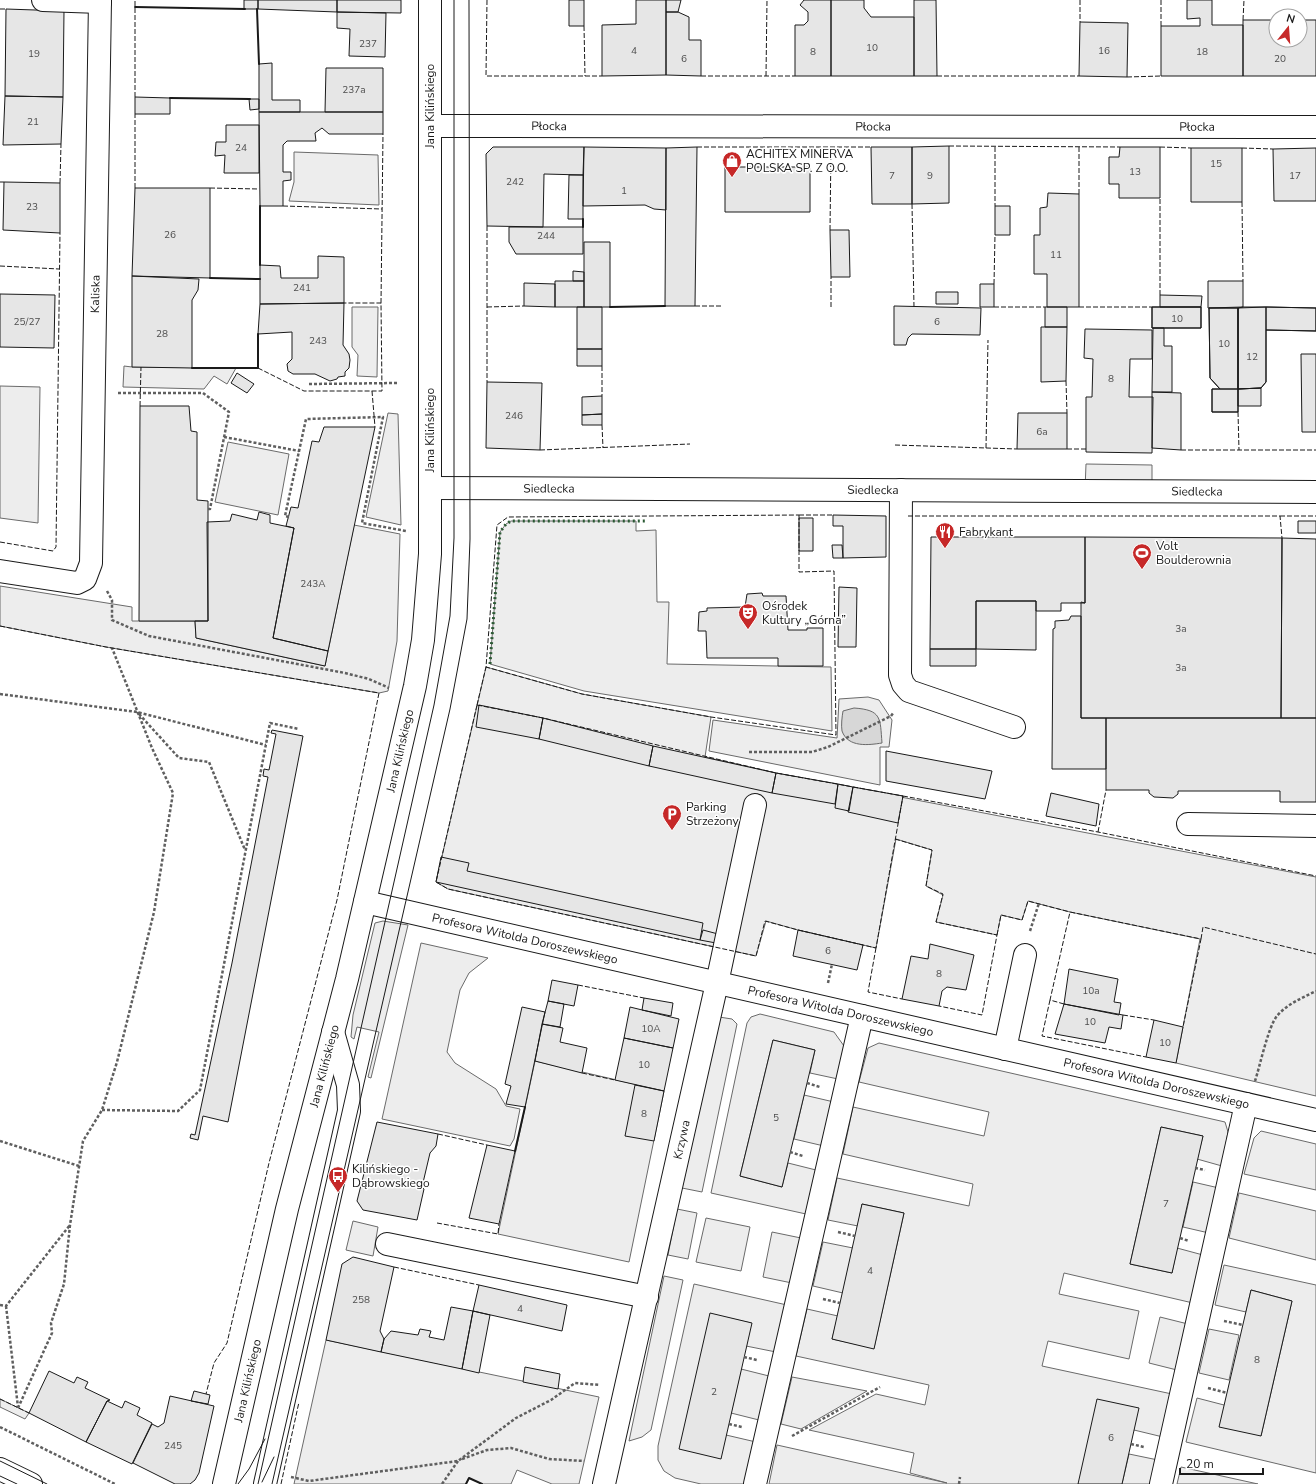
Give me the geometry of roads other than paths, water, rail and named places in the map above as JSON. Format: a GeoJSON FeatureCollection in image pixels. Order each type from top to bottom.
{"type":"FeatureCollection","features":[{"type":"Feature","properties":{"kind":"street"},"geometry":{"type":"LineString","coordinates":[[43,0],[100,1]]}},
{"type":"Feature","properties":{"kind":"street","name":"Jana Kilińskiego"},"geometry":{"type":"LineString","coordinates":[[224,1484],[287,1209],[365,902],[415,686],[423,640],[430,554],[430,0]]}},
{"type":"Feature","properties":{"kind":"street","name":"Kaliska"},"geometry":{"type":"LineString","coordinates":[[0,571],[77,583],[85,579],[91,562],[100,1]]}},
{"type":"Feature","properties":{"kind":"street","name":"Płocka"},"geometry":{"type":"LineString","coordinates":[[430,126],[1316,127]]}},
{"type":"Feature","properties":{"kind":"street","name":"Siedlecka"},"geometry":{"type":"LineString","coordinates":[[430,488],[1316,492]]}},
{"type":"Feature","properties":{"kind":"street"},"geometry":{"type":"LineString","coordinates":[[902,490],[900,675],[903,684],[909,691],[1014,727]]}},
{"type":"Feature","properties":{"kind":"street","name":"Krzywa"},"geometry":{"type":"LineString","coordinates":[[604,1484],[717,983],[755,805]]}},
{"type":"Feature","properties":{"kind":"street"},"geometry":{"type":"LineString","coordinates":[[1188,824],[1316,826]]}},
{"type":"Feature","properties":{"kind":"street","name":"Profesora Witolda Doroszewskiego"},"geometry":{"type":"LineString","coordinates":[[365,902],[1316,1120]]}},
{"type":"Feature","properties":{"kind":"street"},"geometry":{"type":"LineString","coordinates":[[1005,1049],[1025,955]]}},
{"type":"Feature","properties":{"kind":"street"},"geometry":{"type":"LineString","coordinates":[[755,1484],[862,1016]]}},
{"type":"Feature","properties":{"kind":"street"},"geometry":{"type":"LineString","coordinates":[[265,1484],[349,1111],[348,1085],[333,1032]]}},
{"type":"Feature","properties":{"kind":"street"},"geometry":{"type":"LineString","coordinates":[[1160,1484],[1246,1104]]}},
{"type":"Feature","properties":{"kind":"street"},"geometry":{"type":"LineString","coordinates":[[387,1244],[647,1296]]}},
{"type":"Feature","properties":{"kind":"street"},"geometry":{"type":"LineString","coordinates":[[0,1469],[31,1484]]}},
{"type":"Feature","properties":{"kind":"tram line"},"geometry":{"type":"LineString","coordinates":[[258,1484],[434,705],[450,616],[454,538],[454,0]]}},
{"type":"Feature","properties":{"kind":"tram line"},"geometry":{"type":"LineString","coordinates":[[272,1484],[450,709],[467,619],[470,539],[469,0]]}},
{"type":"Feature","properties":{"kind":"tram line"},"geometry":{"type":"LineString","coordinates":[[238,1484],[249,1469],[265,1439]]}},
{"type":"Feature","properties":{"kind":"tram line"},"geometry":{"type":"LineString","coordinates":[[262,1482],[274,1457]]}},
{"type":"Feature","properties":{"kind":"tram line"},"geometry":{"type":"LineString","coordinates":[[0,1461],[47,1484]]}},
{"type":"Feature","properties":{"kind":"tram line"},"geometry":{"type":"LineString","coordinates":[[0,1476],[17,1484]]}},
{"type":"Feature","properties":{"kind":"place","name":"ACHITEX MINERVA POLSKA SP. Z O.O."},"geometry":{"type":"Point","coordinates":[732,178]}},
{"type":"Feature","properties":{"kind":"place","name":"Fabrykant"},"geometry":{"type":"Point","coordinates":[945,549]}},
{"type":"Feature","properties":{"kind":"place","name":"Volt Boulderownia"},"geometry":{"type":"Point","coordinates":[1142,570]}},
{"type":"Feature","properties":{"kind":"place","name":"Ośrodek Kultury „Górna”"},"geometry":{"type":"Point","coordinates":[748,630]}},
{"type":"Feature","properties":{"kind":"place","name":"Parking Strzeżony"},"geometry":{"type":"Point","coordinates":[672,831]}},
{"type":"Feature","properties":{"kind":"place","name":"Kilińskiego - Dąbrowskiego"},"geometry":{"type":"Point","coordinates":[338,1193]}}]}
